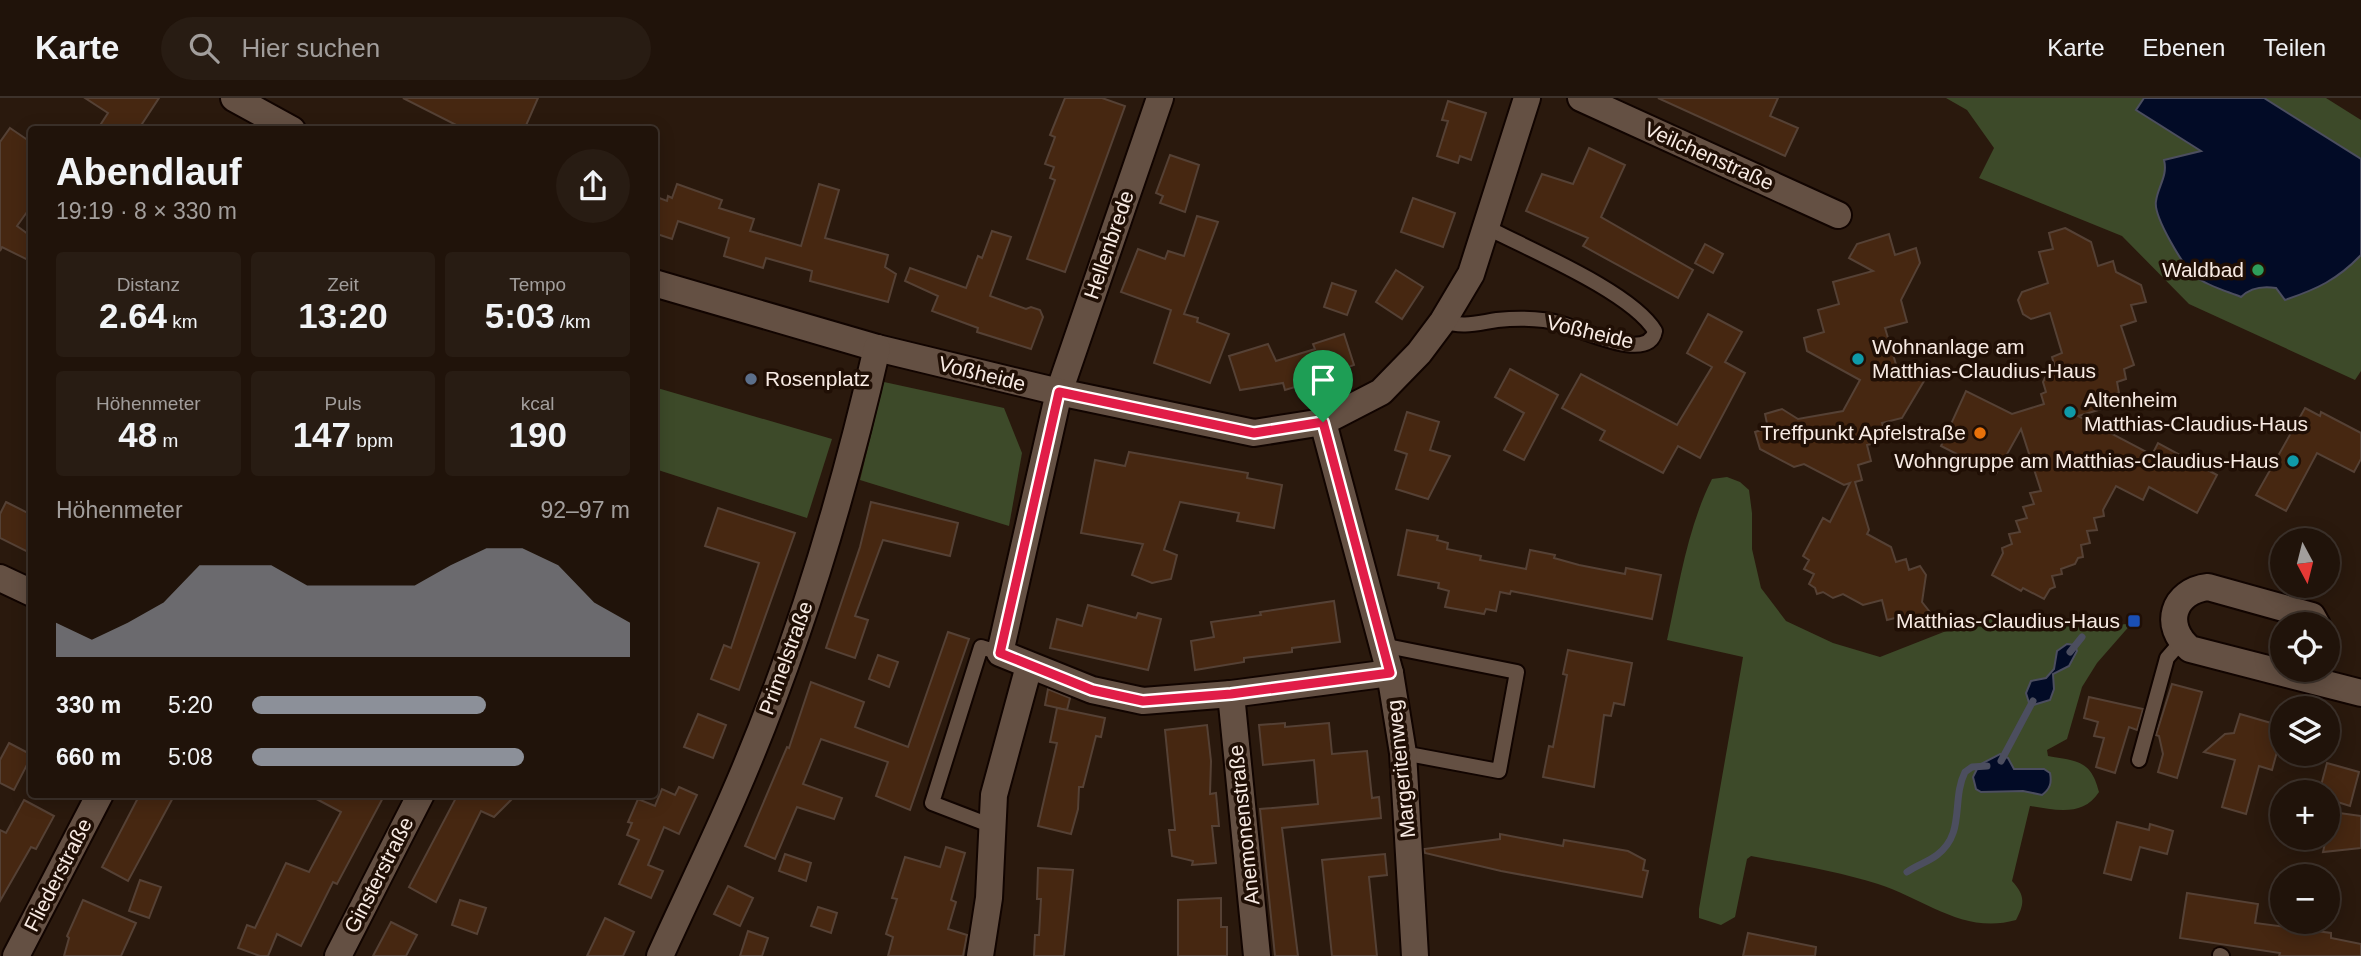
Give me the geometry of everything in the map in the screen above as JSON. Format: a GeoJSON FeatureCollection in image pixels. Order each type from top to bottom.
{"type":"FeatureCollection","features":[{"type":"Feature","properties":{"kind":"street"},"geometry":{"type":"LineString","coordinates":[[234,98],[285,126]]}},
{"type":"Feature","properties":{"kind":"street","name":"Hellenbrede"},"geometry":{"type":"LineString","coordinates":[[1000,653],[1059,392],[1160,98]]}},
{"type":"Feature","properties":{"kind":"street","name":"Voßheide"},"geometry":{"type":"LineString","coordinates":[[658,284],[877,348],[1059,392],[1254,433],[1323,422],[1381,392],[1419,353],[1443,321],[1471,274],[1527,98]]}},
{"type":"Feature","properties":{"kind":"street","name":"Veilchenstraße"},"geometry":{"type":"LineString","coordinates":[[1581,98],[1838,215]]}},
{"type":"Feature","properties":{"kind":"street","name":"Primelstraße"},"geometry":{"type":"LineString","coordinates":[[660,956],[734,796],[762,725],[822,556],[877,348]]}},
{"type":"Feature","properties":{"kind":"street","name":"Margeritenweg"},"geometry":{"type":"LineString","coordinates":[[1323,422],[1390,673],[1403,753],[1415,956]]}},
{"type":"Feature","properties":{"kind":"street"},"geometry":{"type":"LineString","coordinates":[[0,578],[28,591]]}},
{"type":"Feature","properties":{"kind":"street"},"geometry":{"type":"LineString","coordinates":[[2270,666],[2200,652],[2181,642],[2173,621],[2179,601],[2197,588],[2208,587],[2298,612]]}},
{"type":"Feature","properties":{"kind":"street"},"geometry":{"type":"LineString","coordinates":[[1000,653],[1092,690],[1143,701],[1231,694],[1390,673]]}},
{"type":"Feature","properties":{"kind":"street"},"geometry":{"type":"LineString","coordinates":[[980,956],[989,898],[994,795],[1029,666]]}},
{"type":"Feature","properties":{"kind":"street"},"geometry":{"type":"LineString","coordinates":[[2336,682],[2361,693]]}},
{"type":"Feature","properties":{"kind":"street","name":"Anemonenstraße"},"geometry":{"type":"LineString","coordinates":[[1231,694],[1257,956]]}},
{"type":"Feature","properties":{"kind":"street","name":"Fliederstraße"},"geometry":{"type":"LineString","coordinates":[[16,956],[98,798]]}},
{"type":"Feature","properties":{"kind":"street","name":"Ginsterstraße"},"geometry":{"type":"LineString","coordinates":[[338,956],[419,798]]}},
{"type":"Feature","properties":{"kind":"lane","name":"Voßheide"},"geometry":{"type":"LineString","coordinates":[[1443,321],[1455,326],[1497,320],[1534,319],[1561,324],[1611,341],[1638,345],[1648,344],[1654,338],[1655,331],[1651,324],[1620,297],[1486,227]]}},
{"type":"Feature","properties":{"kind":"lane"},"geometry":{"type":"LineString","coordinates":[[2138,760],[2166,658],[2181,642]]}},
{"type":"Feature","properties":{"kind":"lane"},"geometry":{"type":"LineString","coordinates":[[1382,645],[1517,672],[1499,771],[1403,753]]}},
{"type":"Feature","properties":{"kind":"lane"},"geometry":{"type":"LineString","coordinates":[[992,826],[932,803],[981,647],[1000,653]]}},
{"type":"Feature","properties":{"kind":"green space","name":"Waldbad"},"geometry":{"type":"Polygon","coordinates":[[[1946,98],[2326,98],[2361,120],[2361,371],[2355,380],[2189,304],[2122,236],[1979,178],[1994,148],[1967,110],[1946,98]]]}},
{"type":"Feature","properties":{"kind":"green space"},"geometry":{"type":"Polygon","coordinates":[[[884,382],[1004,408],[1022,453],[1009,526],[860,480],[884,382]]]}},
{"type":"Feature","properties":{"kind":"green space"},"geometry":{"type":"Polygon","coordinates":[[[658,388],[832,439],[807,518],[658,470],[658,388]]]}},
{"type":"Feature","properties":{"kind":"green space"},"geometry":{"type":"Polygon","coordinates":[[[1727,477],[1740,482],[1749,490],[1752,549],[1761,588],[1786,621],[1833,643],[1880,657],[1964,624],[1997,616],[2019,615],[2073,627],[2100,628],[2132,623],[2097,663],[2082,687],[2067,739],[2047,750],[2048,756],[2075,761],[2087,768],[2096,781],[2099,792],[2085,805],[2068,810],[2030,806],[2012,881],[2022,899],[2016,920],[1979,923],[1962,919],[1878,884],[1751,856],[1747,859],[1735,917],[1721,925],[1699,918],[1743,657],[1667,640],[1685,558],[1703,498],[1712,479],[1727,477]]]}},
{"type":"Feature","properties":{"kind":"water"},"geometry":{"type":"Polygon","coordinates":[[[2144,98],[2264,98],[2361,159],[2361,255],[2326,283],[2285,300],[2276,288],[2257,288],[2241,297],[2196,277],[2170,241],[2159,218],[2156,201],[2164,176],[2164,160],[2201,151],[2136,110],[2144,98]]]}},
{"type":"Feature","properties":{"kind":"water"},"geometry":{"type":"Polygon","coordinates":[[[2067,644],[2075,645],[2077,651],[2069,666],[2053,674],[2054,689],[2050,700],[2030,706],[2026,693],[2031,681],[2046,678],[2054,669],[2057,651],[2067,644]]]}},
{"type":"Feature","properties":{"kind":"water"},"geometry":{"type":"Polygon","coordinates":[[[2000,754],[2008,758],[2014,769],[2044,769],[2050,773],[2047,790],[2042,795],[2023,791],[1981,792],[1976,789],[1973,777],[1979,765],[2000,754]]]}},
{"type":"Feature","properties":{"kind":"building"},"geometry":{"type":"Polygon","coordinates":[[[85,98],[159,98],[141,126],[100,126],[108,113],[85,98]]]}},
{"type":"Feature","properties":{"kind":"building"},"geometry":{"type":"Polygon","coordinates":[[[403,98],[538,98],[526,126],[458,126],[403,98]]]}},
{"type":"Feature","properties":{"kind":"building"},"geometry":{"type":"Polygon","coordinates":[[[1065,98],[1102,98],[1125,106],[1065,272],[1027,259],[1055,180],[1050,178],[1054,167],[1045,164],[1055,137],[1050,135],[1065,98]]]}},
{"type":"Feature","properties":{"kind":"building"},"geometry":{"type":"Polygon","coordinates":[[[1658,98],[1778,98],[1770,116],[1798,128],[1785,156],[1658,98]]]}},
{"type":"Feature","properties":{"kind":"building"},"geometry":{"type":"Polygon","coordinates":[[[1448,101],[1486,113],[1471,160],[1460,156],[1458,163],[1437,156],[1448,121],[1442,120],[1448,101]]]}},
{"type":"Feature","properties":{"kind":"building"},"geometry":{"type":"Polygon","coordinates":[[[10,128],[28,140],[28,211],[17,226],[28,234],[28,260],[2,247],[0,251],[0,142],[10,128]]]}},
{"type":"Feature","properties":{"kind":"building"},"geometry":{"type":"Polygon","coordinates":[[[1589,148],[1625,165],[1601,217],[1693,270],[1678,298],[1583,246],[1588,238],[1526,211],[1542,174],[1573,184],[1589,148]]]}},
{"type":"Feature","properties":{"kind":"building"},"geometry":{"type":"Polygon","coordinates":[[[1170,155],[1199,165],[1185,212],[1160,203],[1163,196],[1156,193],[1170,155]]]}},
{"type":"Feature","properties":{"kind":"building"},"geometry":{"type":"Polygon","coordinates":[[[677,184],[722,200],[719,208],[754,219],[750,231],[801,246],[819,184],[839,190],[825,238],[888,255],[885,267],[896,274],[888,302],[810,281],[812,271],[766,258],[763,268],[724,256],[729,238],[678,221],[672,239],[658,234],[658,198],[667,201],[668,196],[672,198],[677,184]]]}},
{"type":"Feature","properties":{"kind":"building"},"geometry":{"type":"Polygon","coordinates":[[[1413,198],[1455,213],[1443,247],[1401,232],[1413,198]]]}},
{"type":"Feature","properties":{"kind":"building"},"geometry":{"type":"Polygon","coordinates":[[[1197,216],[1218,222],[1184,314],[1229,334],[1210,383],[1154,363],[1171,310],[1121,292],[1138,249],[1165,259],[1168,251],[1184,256],[1197,216]]]}},
{"type":"Feature","properties":{"kind":"building","name":"Altenheim Matthias-Claudius-Haus"},"geometry":{"type":"Polygon","coordinates":[[[2065,228],[2091,242],[2098,266],[2113,261],[2116,272],[2141,285],[2146,302],[2131,305],[2136,321],[2121,326],[2134,365],[2124,369],[2126,379],[2117,382],[2119,393],[2109,396],[2112,406],[2078,416],[2152,455],[2158,443],[2217,475],[2197,513],[2149,487],[2143,500],[2116,486],[2103,510],[2104,516],[2094,518],[2097,530],[2087,531],[2090,543],[2081,545],[2083,557],[2078,558],[2075,564],[2061,569],[2062,574],[2052,576],[2055,587],[2050,589],[2044,599],[2023,588],[2021,591],[1992,575],[2003,553],[2002,548],[2012,544],[2009,534],[2020,532],[2016,521],[2027,518],[2023,507],[2034,504],[2030,493],[2041,491],[2021,429],[1996,474],[1941,446],[1966,391],[2012,414],[2044,404],[2041,394],[2046,392],[2043,382],[2049,369],[2055,367],[2052,357],[2062,353],[2050,313],[2031,319],[2023,314],[2018,300],[2022,292],[2048,283],[2039,252],[2053,249],[2049,233],[2065,228]]]}},
{"type":"Feature","properties":{"kind":"building"},"geometry":{"type":"Polygon","coordinates":[[[992,231],[1011,237],[990,296],[1026,309],[1031,307],[1040,310],[1043,317],[1031,349],[977,332],[978,328],[932,311],[938,296],[905,281],[910,268],[966,288],[978,256],[982,258],[992,231]]]}},
{"type":"Feature","properties":{"kind":"building","name":"Wohnanlage am Matthias-Claudius-Haus"},"geometry":{"type":"Polygon","coordinates":[[[1889,234],[1895,255],[1916,248],[1920,263],[1901,300],[1907,322],[1885,328],[1898,371],[1914,367],[1917,377],[1924,381],[1902,418],[1882,423],[1887,440],[1867,445],[1871,461],[1858,465],[1862,480],[1855,482],[1869,530],[1867,534],[1891,547],[1896,562],[1906,559],[1909,570],[1920,566],[1926,575],[1922,602],[1937,621],[1921,626],[1903,616],[1887,620],[1882,600],[1863,605],[1843,594],[1833,598],[1823,592],[1817,594],[1815,588],[1809,584],[1814,574],[1804,569],[1809,560],[1803,556],[1823,518],[1830,522],[1850,483],[1844,485],[1804,464],[1794,467],[1760,449],[1755,432],[1768,428],[1765,414],[1782,409],[1798,419],[1843,411],[1860,380],[1807,351],[1804,338],[1824,332],[1818,310],[1839,304],[1833,282],[1873,271],[1849,258],[1857,244],[1889,234]]]}},
{"type":"Feature","properties":{"kind":"building"},"geometry":{"type":"Polygon","coordinates":[[[1705,244],[1723,254],[1713,273],[1695,263],[1705,244]]]}},
{"type":"Feature","properties":{"kind":"building"},"geometry":{"type":"Polygon","coordinates":[[[1396,270],[1423,287],[1402,319],[1376,302],[1396,270]]]}},
{"type":"Feature","properties":{"kind":"building"},"geometry":{"type":"Polygon","coordinates":[[[1332,283],[1356,291],[1347,315],[1324,307],[1332,283]]]}},
{"type":"Feature","properties":{"kind":"building"},"geometry":{"type":"Polygon","coordinates":[[[1708,314],[1742,332],[1725,362],[1745,373],[1700,458],[1678,446],[1663,473],[1600,440],[1605,431],[1562,408],[1581,374],[1677,425],[1712,367],[1687,353],[1708,314]]]}},
{"type":"Feature","properties":{"kind":"building"},"geometry":{"type":"Polygon","coordinates":[[[1344,334],[1354,365],[1324,376],[1325,378],[1285,390],[1283,383],[1240,390],[1229,356],[1268,344],[1276,361],[1315,349],[1313,344],[1344,334]]]}},
{"type":"Feature","properties":{"kind":"building"},"geometry":{"type":"Polygon","coordinates":[[[1510,369],[1558,395],[1524,460],[1504,450],[1524,413],[1495,397],[1510,369]]]}},
{"type":"Feature","properties":{"kind":"building","name":"Wohngruppe am Matthias-Claudius-Haus"},"geometry":{"type":"Polygon","coordinates":[[[2305,408],[2320,416],[2321,412],[2361,433],[2361,459],[2354,472],[2317,453],[2286,511],[2256,495],[2305,408]]]}},
{"type":"Feature","properties":{"kind":"building"},"geometry":{"type":"Polygon","coordinates":[[[1407,412],[1439,422],[1430,450],[1450,456],[1428,499],[1396,489],[1407,454],[1395,450],[1407,412]]]}},
{"type":"Feature","properties":{"kind":"building"},"geometry":{"type":"Polygon","coordinates":[[[1129,452],[1248,473],[1247,478],[1282,485],[1274,528],[1237,521],[1239,513],[1180,502],[1164,550],[1177,555],[1171,579],[1152,583],[1132,575],[1143,544],[1081,533],[1095,460],[1125,466],[1129,452]]]}},
{"type":"Feature","properties":{"kind":"building"},"geometry":{"type":"Polygon","coordinates":[[[6,502],[28,513],[28,552],[0,538],[0,514],[6,502]]]}},
{"type":"Feature","properties":{"kind":"building"},"geometry":{"type":"Polygon","coordinates":[[[871,502],[958,523],[950,556],[883,540],[855,616],[868,620],[855,658],[826,648],[860,547],[871,502]]]}},
{"type":"Feature","properties":{"kind":"building"},"geometry":{"type":"Polygon","coordinates":[[[718,508],[795,533],[739,690],[711,679],[724,645],[731,648],[759,563],[705,546],[718,508]]]}},
{"type":"Feature","properties":{"kind":"building"},"geometry":{"type":"Polygon","coordinates":[[[1407,530],[1438,536],[1437,540],[1448,543],[1447,549],[1481,556],[1480,560],[1526,569],[1530,550],[1555,555],[1554,558],[1579,565],[1625,574],[1626,568],[1661,575],[1652,619],[1511,591],[1510,594],[1500,592],[1496,611],[1486,609],[1484,614],[1445,607],[1449,591],[1438,588],[1439,583],[1398,575],[1407,530]]]}},
{"type":"Feature","properties":{"kind":"building"},"geometry":{"type":"Polygon","coordinates":[[[1334,601],[1340,642],[1292,648],[1292,652],[1244,658],[1244,662],[1195,670],[1191,641],[1214,637],[1211,622],[1334,601]]]}},
{"type":"Feature","properties":{"kind":"building"},"geometry":{"type":"Polygon","coordinates":[[[1088,605],[1136,618],[1138,613],[1161,619],[1148,670],[1050,648],[1057,619],[1082,626],[1088,605]]]}},
{"type":"Feature","properties":{"kind":"building"},"geometry":{"type":"Polygon","coordinates":[[[948,632],[969,639],[910,810],[876,796],[888,762],[821,739],[803,784],[842,798],[834,819],[797,807],[775,859],[745,846],[787,747],[789,748],[811,682],[864,702],[855,727],[908,747],[948,632]]]}},
{"type":"Feature","properties":{"kind":"building"},"geometry":{"type":"Polygon","coordinates":[[[1568,650],[1632,663],[1624,705],[1614,703],[1611,716],[1604,715],[1594,787],[1543,777],[1549,746],[1553,747],[1567,675],[1563,674],[1568,650]]]}},
{"type":"Feature","properties":{"kind":"building"},"geometry":{"type":"Polygon","coordinates":[[[878,655],[898,662],[889,687],[869,679],[878,655]]]}},
{"type":"Feature","properties":{"kind":"building"},"geometry":{"type":"Polygon","coordinates":[[[2172,684],[2202,692],[2177,778],[2158,772],[2163,754],[2159,736],[2156,735],[2172,684]]]}},
{"type":"Feature","properties":{"kind":"building"},"geometry":{"type":"Polygon","coordinates":[[[1048,689],[1070,698],[1067,710],[1045,705],[1048,689]]]}},
{"type":"Feature","properties":{"kind":"building"},"geometry":{"type":"Polygon","coordinates":[[[2089,697],[2143,709],[2137,730],[2129,727],[2115,773],[2096,767],[2104,738],[2094,736],[2098,722],[2084,718],[2089,697]]]}},
{"type":"Feature","properties":{"kind":"building"},"geometry":{"type":"Polygon","coordinates":[[[1057,708],[1105,718],[1101,737],[1096,736],[1083,787],[1079,787],[1078,809],[1071,834],[1038,826],[1057,743],[1050,742],[1057,708]]]}},
{"type":"Feature","properties":{"kind":"building"},"geometry":{"type":"Polygon","coordinates":[[[698,714],[726,725],[713,758],[684,747],[698,714]]]}},
{"type":"Feature","properties":{"kind":"building"},"geometry":{"type":"Polygon","coordinates":[[[2240,714],[2270,723],[2270,766],[2273,766],[2272,770],[2259,766],[2246,814],[2222,807],[2235,760],[2204,752],[2225,734],[2234,733],[2240,714]]]}},
{"type":"Feature","properties":{"kind":"building"},"geometry":{"type":"Polygon","coordinates":[[[1285,723],[1285,727],[1329,723],[1332,754],[1367,751],[1372,798],[1379,797],[1381,818],[1282,828],[1298,956],[1275,956],[1260,809],[1318,804],[1314,760],[1263,765],[1259,725],[1285,723]]]}},
{"type":"Feature","properties":{"kind":"building"},"geometry":{"type":"Polygon","coordinates":[[[1207,725],[1211,761],[1210,794],[1216,793],[1219,826],[1212,826],[1216,863],[1192,865],[1193,861],[1172,856],[1169,830],[1175,830],[1165,730],[1207,725]]]}},
{"type":"Feature","properties":{"kind":"building"},"geometry":{"type":"Polygon","coordinates":[[[9,743],[28,753],[28,763],[14,790],[0,783],[0,760],[9,743]]]}},
{"type":"Feature","properties":{"kind":"building"},"geometry":{"type":"Polygon","coordinates":[[[2326,766],[2359,772],[2350,806],[2340,803],[2340,780],[2322,780],[2326,766]]]}},
{"type":"Feature","properties":{"kind":"building"},"geometry":{"type":"Polygon","coordinates":[[[679,787],[697,795],[679,834],[664,827],[648,865],[663,871],[651,898],[619,884],[639,840],[627,835],[632,823],[628,822],[638,799],[655,806],[662,789],[675,795],[679,787]]]}},
{"type":"Feature","properties":{"kind":"building"},"geometry":{"type":"Polygon","coordinates":[[[138,798],[173,798],[128,881],[102,867],[138,798]]]}},
{"type":"Feature","properties":{"kind":"building"},"geometry":{"type":"Polygon","coordinates":[[[315,798],[383,798],[337,884],[333,882],[301,946],[277,934],[268,956],[238,948],[247,925],[255,928],[286,863],[309,872],[341,812],[315,798]]]}},
{"type":"Feature","properties":{"kind":"building"},"geometry":{"type":"Polygon","coordinates":[[[456,798],[513,798],[494,817],[481,811],[436,902],[409,887],[456,798]]]}},
{"type":"Feature","properties":{"kind":"building"},"geometry":{"type":"Polygon","coordinates":[[[24,800],[54,816],[36,849],[31,847],[0,901],[0,830],[6,833],[24,800]]]}},
{"type":"Feature","properties":{"kind":"building"},"geometry":{"type":"Polygon","coordinates":[[[2340,813],[2361,816],[2361,848],[2323,852],[2340,850],[2340,813]]]}},
{"type":"Feature","properties":{"kind":"building"},"geometry":{"type":"Polygon","coordinates":[[[2117,822],[2149,830],[2150,824],[2173,831],[2167,854],[2140,847],[2131,880],[2104,873],[2117,822]]]}},
{"type":"Feature","properties":{"kind":"building"},"geometry":{"type":"Polygon","coordinates":[[[1500,834],[1563,846],[1564,840],[1628,851],[1645,860],[1643,870],[1648,871],[1642,897],[1501,871],[1425,853],[1424,849],[1500,839],[1500,834]]]}},
{"type":"Feature","properties":{"kind":"building"},"geometry":{"type":"Polygon","coordinates":[[[946,847],[965,853],[951,900],[956,902],[948,929],[967,935],[963,956],[888,956],[893,937],[886,934],[897,899],[892,898],[905,857],[940,867],[946,847]]]}},
{"type":"Feature","properties":{"kind":"building"},"geometry":{"type":"Polygon","coordinates":[[[785,854],[811,863],[806,881],[779,871],[785,854]]]}},
{"type":"Feature","properties":{"kind":"building"},"geometry":{"type":"Polygon","coordinates":[[[1385,854],[1387,875],[1369,877],[1377,956],[1332,956],[1322,860],[1385,854]]]}},
{"type":"Feature","properties":{"kind":"building"},"geometry":{"type":"Polygon","coordinates":[[[1038,868],[1073,870],[1064,956],[1034,956],[1035,935],[1039,935],[1041,899],[1037,899],[1038,868]]]}},
{"type":"Feature","properties":{"kind":"building"},"geometry":{"type":"Polygon","coordinates":[[[140,880],[161,887],[149,918],[129,911],[140,880]]]}},
{"type":"Feature","properties":{"kind":"building"},"geometry":{"type":"Polygon","coordinates":[[[728,886],[753,898],[740,926],[714,914],[728,886]]]}},
{"type":"Feature","properties":{"kind":"building"},"geometry":{"type":"Polygon","coordinates":[[[2187,893],[2258,904],[2255,923],[2270,925],[2270,934],[2331,934],[2331,938],[2361,944],[2361,956],[2279,956],[2280,953],[2180,938],[2187,893]]]}},
{"type":"Feature","properties":{"kind":"building"},"geometry":{"type":"Polygon","coordinates":[[[1221,898],[1221,927],[1227,927],[1227,956],[1178,956],[1178,900],[1221,898]]]}},
{"type":"Feature","properties":{"kind":"building"},"geometry":{"type":"Polygon","coordinates":[[[83,900],[136,923],[121,956],[64,956],[69,938],[67,936],[83,900]]]}},
{"type":"Feature","properties":{"kind":"building"},"geometry":{"type":"Polygon","coordinates":[[[460,900],[486,908],[477,934],[452,925],[460,900]]]}},
{"type":"Feature","properties":{"kind":"building"},"geometry":{"type":"Polygon","coordinates":[[[818,907],[837,913],[831,933],[811,926],[818,907]]]}},
{"type":"Feature","properties":{"kind":"building"},"geometry":{"type":"Polygon","coordinates":[[[605,918],[634,932],[623,956],[587,956],[605,918]]]}},
{"type":"Feature","properties":{"kind":"building"},"geometry":{"type":"Polygon","coordinates":[[[391,922],[417,935],[406,956],[373,956],[391,922]]]}},
{"type":"Feature","properties":{"kind":"building"},"geometry":{"type":"Polygon","coordinates":[[[748,931],[768,938],[762,956],[740,956],[748,931]]]}},
{"type":"Feature","properties":{"kind":"building"},"geometry":{"type":"Polygon","coordinates":[[[1748,933],[1816,947],[1815,956],[1743,956],[1748,933]]]}},
{"type":"Feature","properties":{"kind":"waterway"},"geometry":{"type":"LineString","coordinates":[[2070,652],[2082,637]]}},
{"type":"Feature","properties":{"kind":"waterway"},"geometry":{"type":"LineString","coordinates":[[2001,761],[2033,701]]}},
{"type":"Feature","properties":{"kind":"waterway"},"geometry":{"type":"LineString","coordinates":[[1907,872],[1934,857],[1946,846],[1955,826],[1965,772],[1972,767],[1987,766]]}},
{"type":"Feature","properties":{"kind":"place","name":"Waldbad"},"geometry":{"type":"Point","coordinates":[2258,270]}},
{"type":"Feature","properties":{"kind":"place","name":"Wohnanlage am Matthias-Claudius-Haus"},"geometry":{"type":"Point","coordinates":[1858,359]}},
{"type":"Feature","properties":{"kind":"place","name":"Rosenplatz"},"geometry":{"type":"Point","coordinates":[751,379]}},
{"type":"Feature","properties":{"kind":"place","name":"Altenheim Matthias-Claudius-Haus"},"geometry":{"type":"Point","coordinates":[2070,412]}},
{"type":"Feature","properties":{"kind":"place","name":"Treffpunkt Apfelstraße"},"geometry":{"type":"Point","coordinates":[1980,433]}},
{"type":"Feature","properties":{"kind":"place","name":"Wohngruppe am Matthias-Claudius-Haus"},"geometry":{"type":"Point","coordinates":[2293,461]}},
{"type":"Feature","properties":{"kind":"place","name":"Matthias-Claudius-Haus"},"geometry":{"type":"Point","coordinates":[2134,621]}},
{"type":"Feature","properties":{"kind":"route"},"geometry":{"type":"LineString","coordinates":[[1059,392],[1254,433],[1323,422],[1390,673],[1231,694],[1143,701],[1092,690],[1000,653],[1059,392]]}}]}
